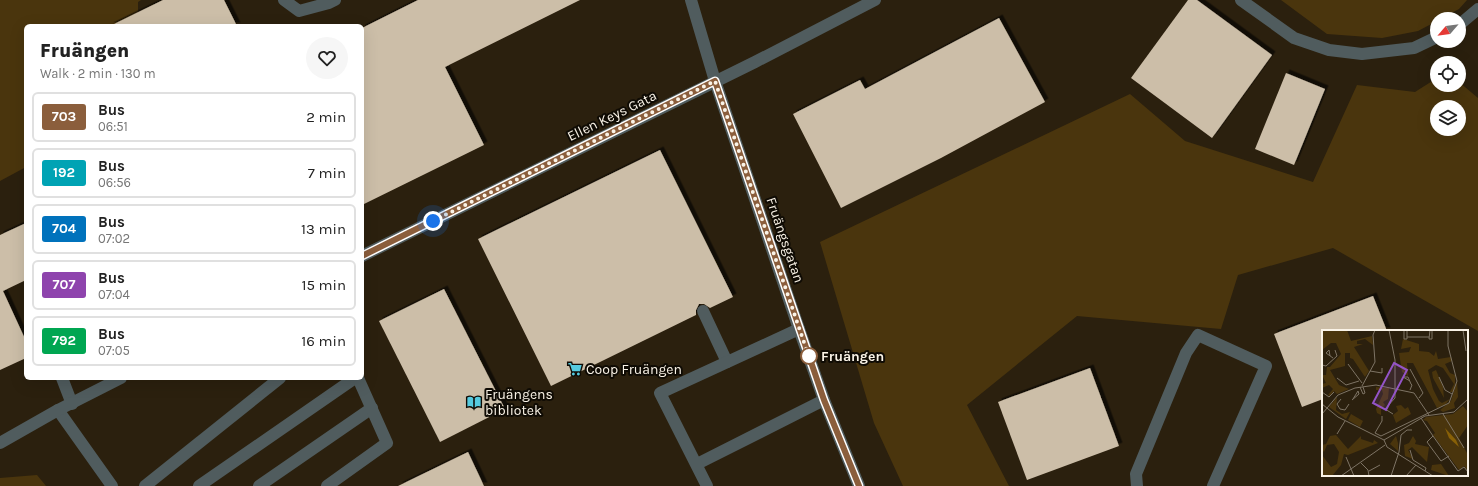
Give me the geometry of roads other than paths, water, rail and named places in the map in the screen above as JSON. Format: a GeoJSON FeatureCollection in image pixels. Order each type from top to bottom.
{"type":"FeatureCollection","features":[{"type":"Feature","properties":{"kind":"street"},"geometry":{"type":"LineString","coordinates":[[284,0],[299,11],[330,3],[335,0]]}},
{"type":"Feature","properties":{"kind":"street","name":"Fruängsgatan"},"geometry":{"type":"LineString","coordinates":[[691,0],[715,81],[799,329],[824,400],[859,486]]}},
{"type":"Feature","properties":{"kind":"street","name":"Ellen Keys Gata"},"geometry":{"type":"LineString","coordinates":[[364,255],[755,62],[874,0]]}},
{"type":"Feature","properties":{"kind":"street"},"geometry":{"type":"LineString","coordinates":[[1241,0],[1294,38],[1329,50],[1362,54],[1414,48],[1430,40]]}},
{"type":"Feature","properties":{"kind":"street"},"geometry":{"type":"LineString","coordinates":[[1466,19],[1478,9]]}},
{"type":"Feature","properties":{"kind":"street"},"geometry":{"type":"LineString","coordinates":[[703,311],[727,362]]}},
{"type":"Feature","properties":{"kind":"street"},"geometry":{"type":"LineString","coordinates":[[707,486],[660,393],[799,329]]}},
{"type":"Feature","properties":{"kind":"street"},"geometry":{"type":"LineString","coordinates":[[1137,486],[1136,474],[1186,353],[1198,335],[1266,366],[1213,486]]}},
{"type":"Feature","properties":{"kind":"street"},"geometry":{"type":"LineString","coordinates":[[63,380],[72,404]]}},
{"type":"Feature","properties":{"kind":"street"},"geometry":{"type":"LineString","coordinates":[[0,444],[58,410],[117,380]]}},
{"type":"Feature","properties":{"kind":"street"},"geometry":{"type":"LineString","coordinates":[[145,486],[278,380]]}},
{"type":"Feature","properties":{"kind":"street"},"geometry":{"type":"LineString","coordinates":[[199,486],[352,380]]}},
{"type":"Feature","properties":{"kind":"street"},"geometry":{"type":"LineString","coordinates":[[327,486],[387,443],[359,380]]}},
{"type":"Feature","properties":{"kind":"street"},"geometry":{"type":"LineString","coordinates":[[697,464],[824,400]]}},
{"type":"Feature","properties":{"kind":"street"},"geometry":{"type":"LineString","coordinates":[[258,486],[372,408]]}},
{"type":"Feature","properties":{"kind":"street"},"geometry":{"type":"LineString","coordinates":[[58,410],[112,486]]}},
{"type":"Feature","properties":{"kind":"place","name":"Fruängen"},"geometry":{"type":"Point","coordinates":[809,356]}},
{"type":"Feature","properties":{"kind":"place","name":"Coop Fruängen"},"geometry":{"type":"Point","coordinates":[575,369]}},
{"type":"Feature","properties":{"kind":"place","name":"Fruängens bibliotek"},"geometry":{"type":"Point","coordinates":[474,402]}}]}
